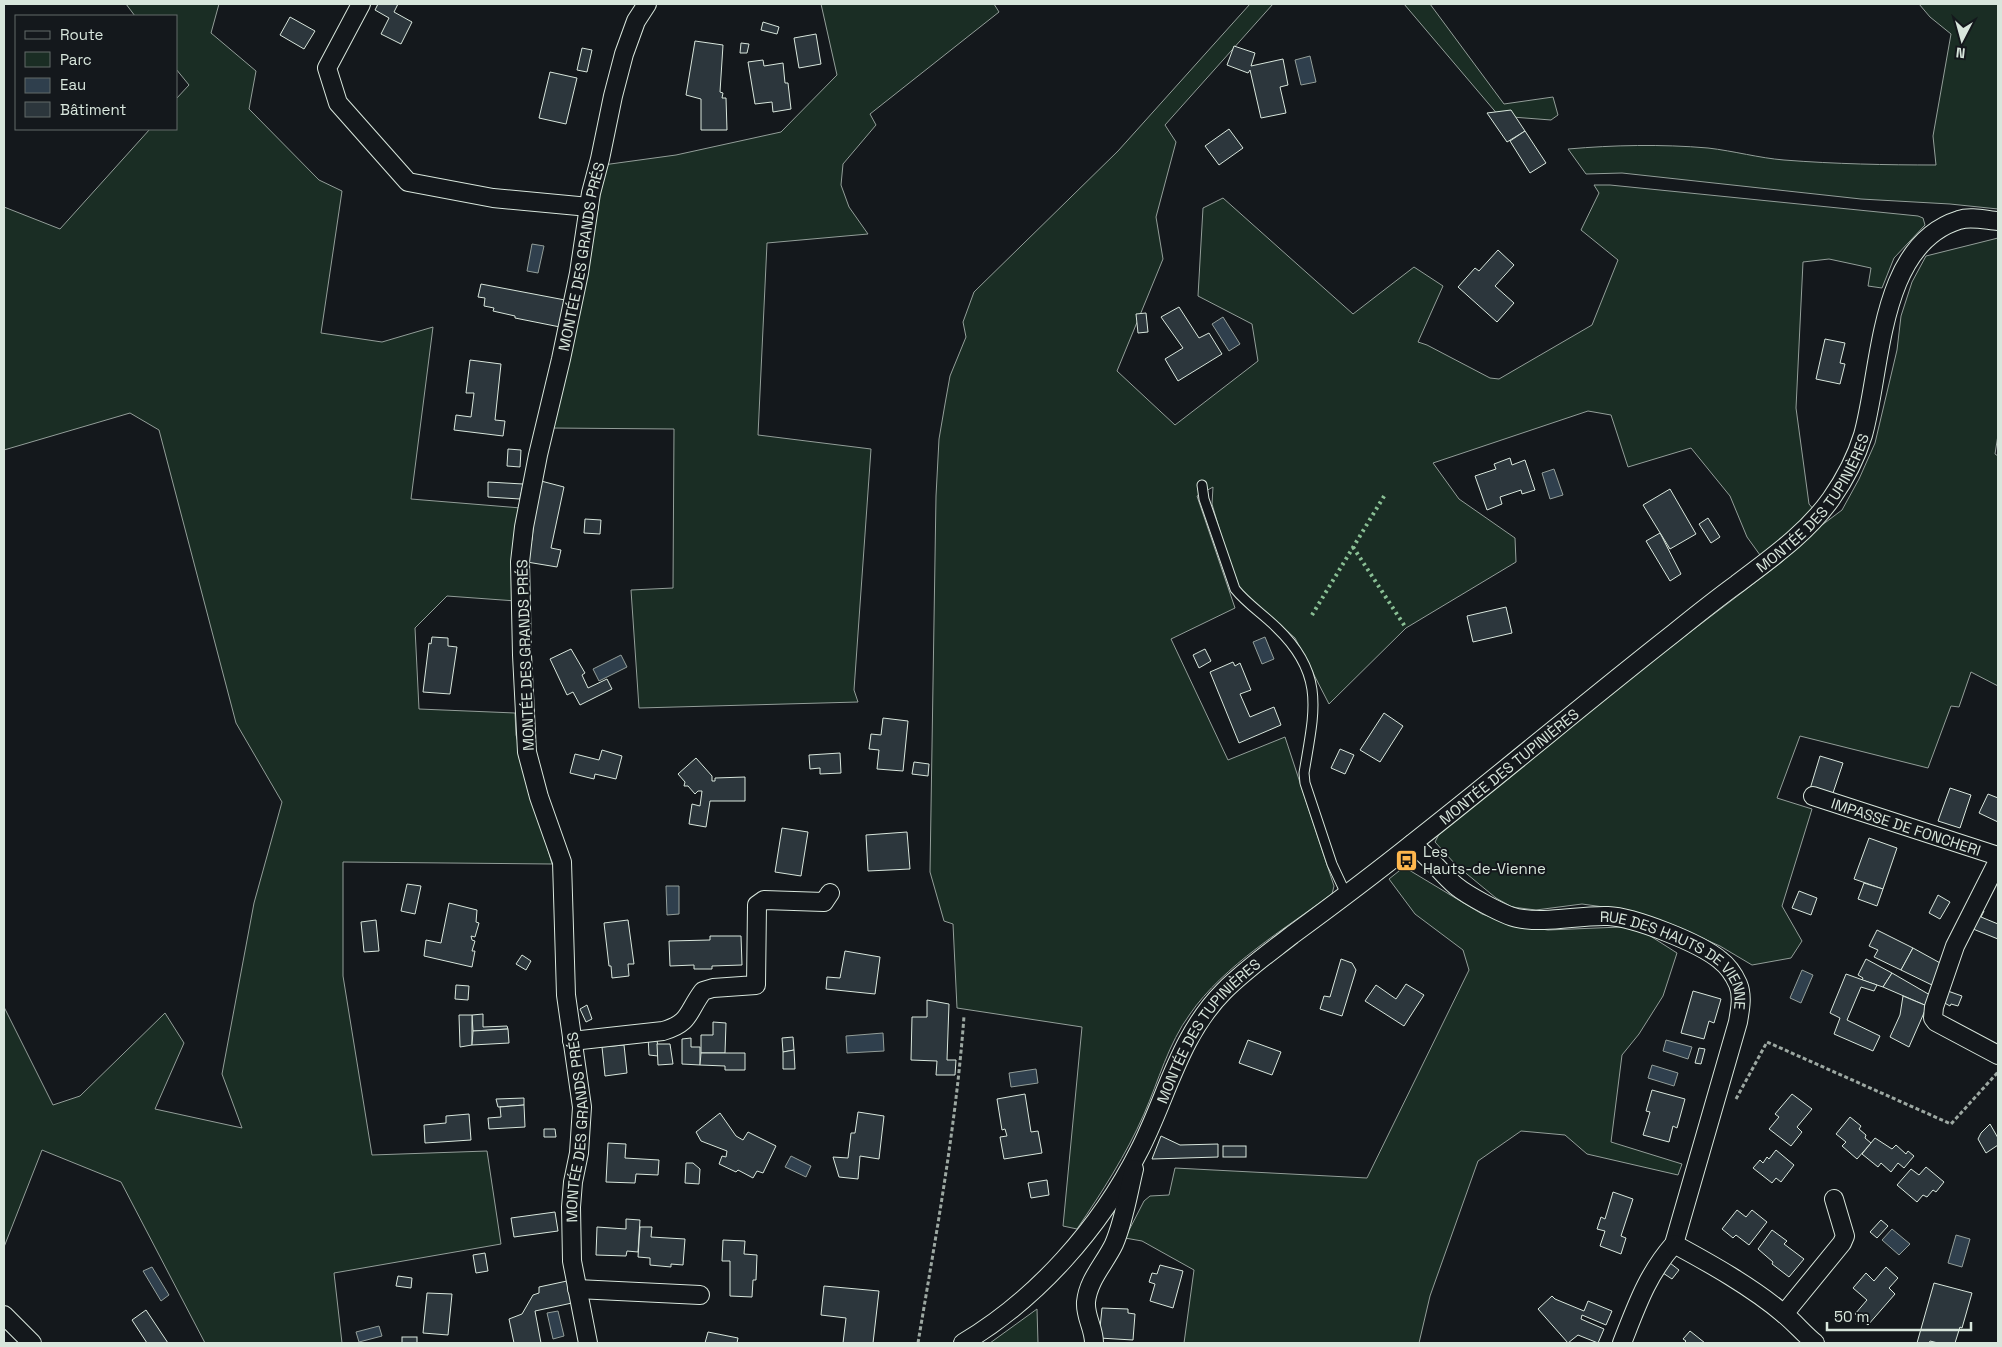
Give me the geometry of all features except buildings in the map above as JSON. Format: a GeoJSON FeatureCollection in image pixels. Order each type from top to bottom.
{"type":"FeatureCollection","features":[{"type":"Feature","properties":{"kind":"street"},"geometry":{"type":"LineString","coordinates":[[361,4],[327,68],[338,103],[408,182],[493,198],[589,207]]}},
{"type":"Feature","properties":{"kind":"street","name":"MONTÉE DES GRANDS PRÉS"},"geometry":{"type":"LineString","coordinates":[[588,1343],[572,1261],[571,1207],[573,1182],[580,1144],[582,1107],[566,995],[562,862],[539,797],[527,752],[520,562],[528,509],[579,273],[589,207],[612,96],[636,21],[647,4]]}},
{"type":"Feature","properties":{"kind":"street","name":"MONTÉE DES TUPINIÈRES"},"geometry":{"type":"LineString","coordinates":[[963,1343],[1002,1316],[1027,1295],[1068,1254],[1098,1218],[1138,1152],[1190,1034],[1203,1015],[1236,979],[1412,844],[1637,662],[1776,554],[1816,518],[1844,480],[1863,435],[1886,320],[1903,267],[1919,245],[1943,227],[1962,218],[1998,221]]}},
{"type":"Feature","properties":{"kind":"street","name":"IMPASSE DE FONCHERI"},"geometry":{"type":"LineString","coordinates":[[1813,796],[1998,856]]}},
{"type":"Feature","properties":{"kind":"street","name":"RUE DES HAUTS DE VIENNE"},"geometry":{"type":"LineString","coordinates":[[1412,844],[1458,888],[1500,912],[1516,918],[1532,919],[1559,920],[1608,916],[1644,924],[1706,950],[1721,960],[1731,972],[1739,987],[1741,1002],[1738,1022],[1674,1244],[1658,1263],[1641,1294],[1622,1343]]}},
{"type":"Feature","properties":{"kind":"street","name":"IMPASSE DE FONCHERI"},"geometry":{"type":"LineString","coordinates":[[1998,861],[1955,946],[1934,1007],[1933,1018],[1936,1022],[1998,1055]]}},
{"type":"Feature","properties":{"kind":"street"},"geometry":{"type":"LineString","coordinates":[[572,1041],[663,1032],[677,1027],[686,1019],[703,991],[713,988],[756,985],[757,905],[764,900],[824,902],[830,893]]}},
{"type":"Feature","properties":{"kind":"street"},"geometry":{"type":"LineString","coordinates":[[1094,1343],[1094,1332],[1087,1308],[1089,1287],[1114,1243],[1138,1152]]}},
{"type":"Feature","properties":{"kind":"street"},"geometry":{"type":"LineString","coordinates":[[1784,1314],[1842,1243],[1845,1236],[1834,1199]]}},
{"type":"Feature","properties":{"kind":"street"},"geometry":{"type":"LineString","coordinates":[[1674,1244],[1711,1263],[1784,1314],[1814,1343]]}},
{"type":"Feature","properties":{"kind":"street"},"geometry":{"type":"LineString","coordinates":[[577,1289],[700,1295]]}},
{"type":"Feature","properties":{"kind":"street"},"geometry":{"type":"LineString","coordinates":[[4,1315],[32,1343]]}},
{"type":"Feature","properties":{"kind":"lane"},"geometry":{"type":"LineString","coordinates":[[1202,485],[1204,499],[1235,589],[1248,604],[1263,615],[1290,641],[1304,662],[1312,680],[1314,698],[1304,772],[1305,783],[1332,864],[1346,894]]}},
{"type":"Feature","properties":{"kind":"path"},"geometry":{"type":"LineString","coordinates":[[918,1343],[954,1120],[960,1076],[964,1016]]}},
{"type":"Feature","properties":{"kind":"path"},"geometry":{"type":"LineString","coordinates":[[1733,1104],[1767,1042],[1951,1124],[1998,1071]]}},
{"type":"Feature","properties":{"kind":"green space"},"geometry":{"type":"Polygon","coordinates":[[[126,4],[219,4],[211,33],[256,71],[249,109],[319,180],[342,191],[321,333],[382,342],[433,327],[411,499],[521,508],[516,601],[447,596],[415,628],[419,709],[515,713],[516,735],[552,864],[343,862],[343,976],[372,1155],[487,1151],[501,1244],[334,1273],[342,1343],[205,1343],[121,1182],[42,1150],[4,1247],[4,1007],[53,1105],[80,1096],[165,1013],[184,1043],[155,1109],[242,1128],[222,1074],[254,903],[282,802],[236,723],[159,430],[130,413],[4,450],[4,207],[60,229],[149,130],[178,130],[178,97],[189,85],[178,71],[178,15],[134,15],[126,4]]]}},
{"type":"Feature","properties":{"kind":"green space"},"geometry":{"type":"Polygon","coordinates":[[[821,4],[994,4],[999,12],[870,114],[876,125],[843,164],[841,185],[849,207],[868,234],[767,243],[758,435],[871,449],[854,690],[858,702],[639,708],[631,590],[673,588],[674,429],[551,428],[603,165],[676,155],[781,132],[837,75],[821,4]]]}},
{"type":"Feature","properties":{"kind":"green space"},"geometry":{"type":"Polygon","coordinates":[[[1250,4],[1273,4],[1165,125],[1176,142],[1156,217],[1163,259],[1117,371],[1175,425],[1258,361],[1252,324],[1198,296],[1203,208],[1223,198],[1353,314],[1414,267],[1443,286],[1418,342],[1490,378],[1499,379],[1592,325],[1618,260],[1581,230],[1599,193],[1594,185],[1610,185],[1918,216],[1923,218],[1925,225],[1894,258],[1882,288],[1868,286],[1871,268],[1829,259],[1803,262],[1796,408],[1809,504],[1815,511],[1790,534],[1760,555],[1747,537],[1730,496],[1691,448],[1628,467],[1611,415],[1588,411],[1433,463],[1459,499],[1515,538],[1516,562],[1406,628],[1329,704],[1295,638],[1242,592],[1233,576],[1212,504],[1213,487],[1197,496],[1235,608],[1171,639],[1228,760],[1285,737],[1334,886],[1332,894],[1237,964],[1204,996],[1190,1014],[1170,1050],[1144,1114],[1129,1144],[1077,1229],[1063,1226],[1082,1027],[957,1008],[953,924],[944,921],[930,872],[936,496],[939,439],[950,376],[966,337],[963,322],[974,292],[1118,151],[1250,4]]]}},
{"type":"Feature","properties":{"kind":"green space"},"geometry":{"type":"Polygon","coordinates":[[[1404,4],[1430,4],[1504,104],[1553,97],[1558,115],[1551,120],[1499,116],[1404,4]]]}},
{"type":"Feature","properties":{"kind":"green space"},"geometry":{"type":"Polygon","coordinates":[[[1919,4],[1998,4],[1998,209],[1861,199],[1622,173],[1586,174],[1568,149],[1620,146],[1673,146],[1708,148],[1784,160],[1936,165],[1933,136],[1951,34],[1930,17],[1919,4]]]}},
{"type":"Feature","properties":{"kind":"green space"},"geometry":{"type":"Polygon","coordinates":[[[1998,238],[1998,435],[1995,454],[1998,456],[1998,686],[1971,672],[1959,707],[1951,706],[1928,768],[1800,736],[1777,798],[1812,809],[1782,906],[1802,941],[1791,958],[1752,965],[1720,946],[1686,931],[1611,908],[1582,904],[1536,910],[1512,907],[1496,898],[1456,865],[1435,842],[1439,834],[1617,688],[1782,562],[1814,531],[1842,510],[1859,479],[1875,443],[1897,350],[1901,316],[1912,282],[1926,256],[1998,238]]]}},
{"type":"Feature","properties":{"kind":"green space"},"geometry":{"type":"Polygon","coordinates":[[[1404,867],[1482,914],[1514,925],[1548,930],[1621,927],[1644,932],[1677,953],[1663,996],[1639,1034],[1622,1055],[1611,1142],[1682,1164],[1678,1175],[1587,1154],[1565,1135],[1521,1131],[1478,1161],[1430,1296],[1419,1343],[1184,1343],[1194,1270],[1142,1241],[1125,1238],[1144,1201],[1150,1196],[1169,1195],[1175,1168],[1367,1178],[1469,970],[1463,950],[1415,914],[1389,879],[1404,867]]]}},
{"type":"Feature","properties":{"kind":"green space"},"geometry":{"type":"Polygon","coordinates":[[[1037,1309],[1038,1343],[990,1343],[1037,1309]]]}},
{"type":"Feature","properties":{"kind":"water"},"geometry":{"type":"Polygon","coordinates":[[[1310,56],[1316,82],[1301,85],[1295,60],[1310,56]]]}},
{"type":"Feature","properties":{"kind":"water"},"geometry":{"type":"Polygon","coordinates":[[[532,244],[544,246],[538,273],[527,271],[532,244]]]}},
{"type":"Feature","properties":{"kind":"water"},"geometry":{"type":"Polygon","coordinates":[[[1223,317],[1240,344],[1229,351],[1212,324],[1223,317]]]}},
{"type":"Feature","properties":{"kind":"water"},"geometry":{"type":"Polygon","coordinates":[[[1554,469],[1563,495],[1550,499],[1542,473],[1554,469]]]}},
{"type":"Feature","properties":{"kind":"water"},"geometry":{"type":"Polygon","coordinates":[[[1265,637],[1274,659],[1262,664],[1253,642],[1265,637]]]}},
{"type":"Feature","properties":{"kind":"water"},"geometry":{"type":"Polygon","coordinates":[[[621,655],[627,667],[599,681],[593,669],[621,655]]]}},
{"type":"Feature","properties":{"kind":"water"},"geometry":{"type":"Polygon","coordinates":[[[666,886],[679,886],[679,914],[667,915],[666,886]]]}},
{"type":"Feature","properties":{"kind":"water"},"geometry":{"type":"Polygon","coordinates":[[[1802,970],[1813,975],[1801,1003],[1790,998],[1802,970]]]}},
{"type":"Feature","properties":{"kind":"water"},"geometry":{"type":"Polygon","coordinates":[[[883,1033],[884,1051],[847,1053],[846,1036],[883,1033]]]}},
{"type":"Feature","properties":{"kind":"water"},"geometry":{"type":"Polygon","coordinates":[[[1666,1040],[1692,1047],[1688,1059],[1663,1051],[1666,1040]]]}},
{"type":"Feature","properties":{"kind":"water"},"geometry":{"type":"Polygon","coordinates":[[[1652,1065],[1678,1073],[1674,1086],[1648,1078],[1652,1065]]]}},
{"type":"Feature","properties":{"kind":"water"},"geometry":{"type":"Polygon","coordinates":[[[1036,1069],[1038,1083],[1011,1087],[1009,1073],[1036,1069]]]}},
{"type":"Feature","properties":{"kind":"water"},"geometry":{"type":"Polygon","coordinates":[[[791,1156],[811,1166],[806,1177],[785,1167],[791,1156]]]}},
{"type":"Feature","properties":{"kind":"water"},"geometry":{"type":"Polygon","coordinates":[[[1892,1229],[1910,1244],[1899,1255],[1882,1240],[1892,1229]]]}},
{"type":"Feature","properties":{"kind":"water"},"geometry":{"type":"Polygon","coordinates":[[[1956,1235],[1970,1239],[1962,1267],[1948,1263],[1956,1235]]]}},
{"type":"Feature","properties":{"kind":"water"},"geometry":{"type":"Polygon","coordinates":[[[152,1267],[169,1295],[161,1301],[143,1271],[152,1267]]]}},
{"type":"Feature","properties":{"kind":"water"},"geometry":{"type":"Polygon","coordinates":[[[558,1311],[564,1336],[553,1339],[547,1313],[558,1311]]]}},
{"type":"Feature","properties":{"kind":"water"},"geometry":{"type":"Polygon","coordinates":[[[379,1326],[382,1336],[359,1342],[356,1332],[379,1326]]]}},
{"type":"Feature","properties":{"kind":"hedge"},"geometry":{"type":"LineString","coordinates":[[1312,615],[1386,493]]}},
{"type":"Feature","properties":{"kind":"hedge"},"geometry":{"type":"LineString","coordinates":[[1353,547],[1406,628]]}},
{"type":"Feature","properties":{"kind":"place","name":"Les Hauts-de-Vienne"},"geometry":{"type":"Point","coordinates":[1407,860]}}]}
